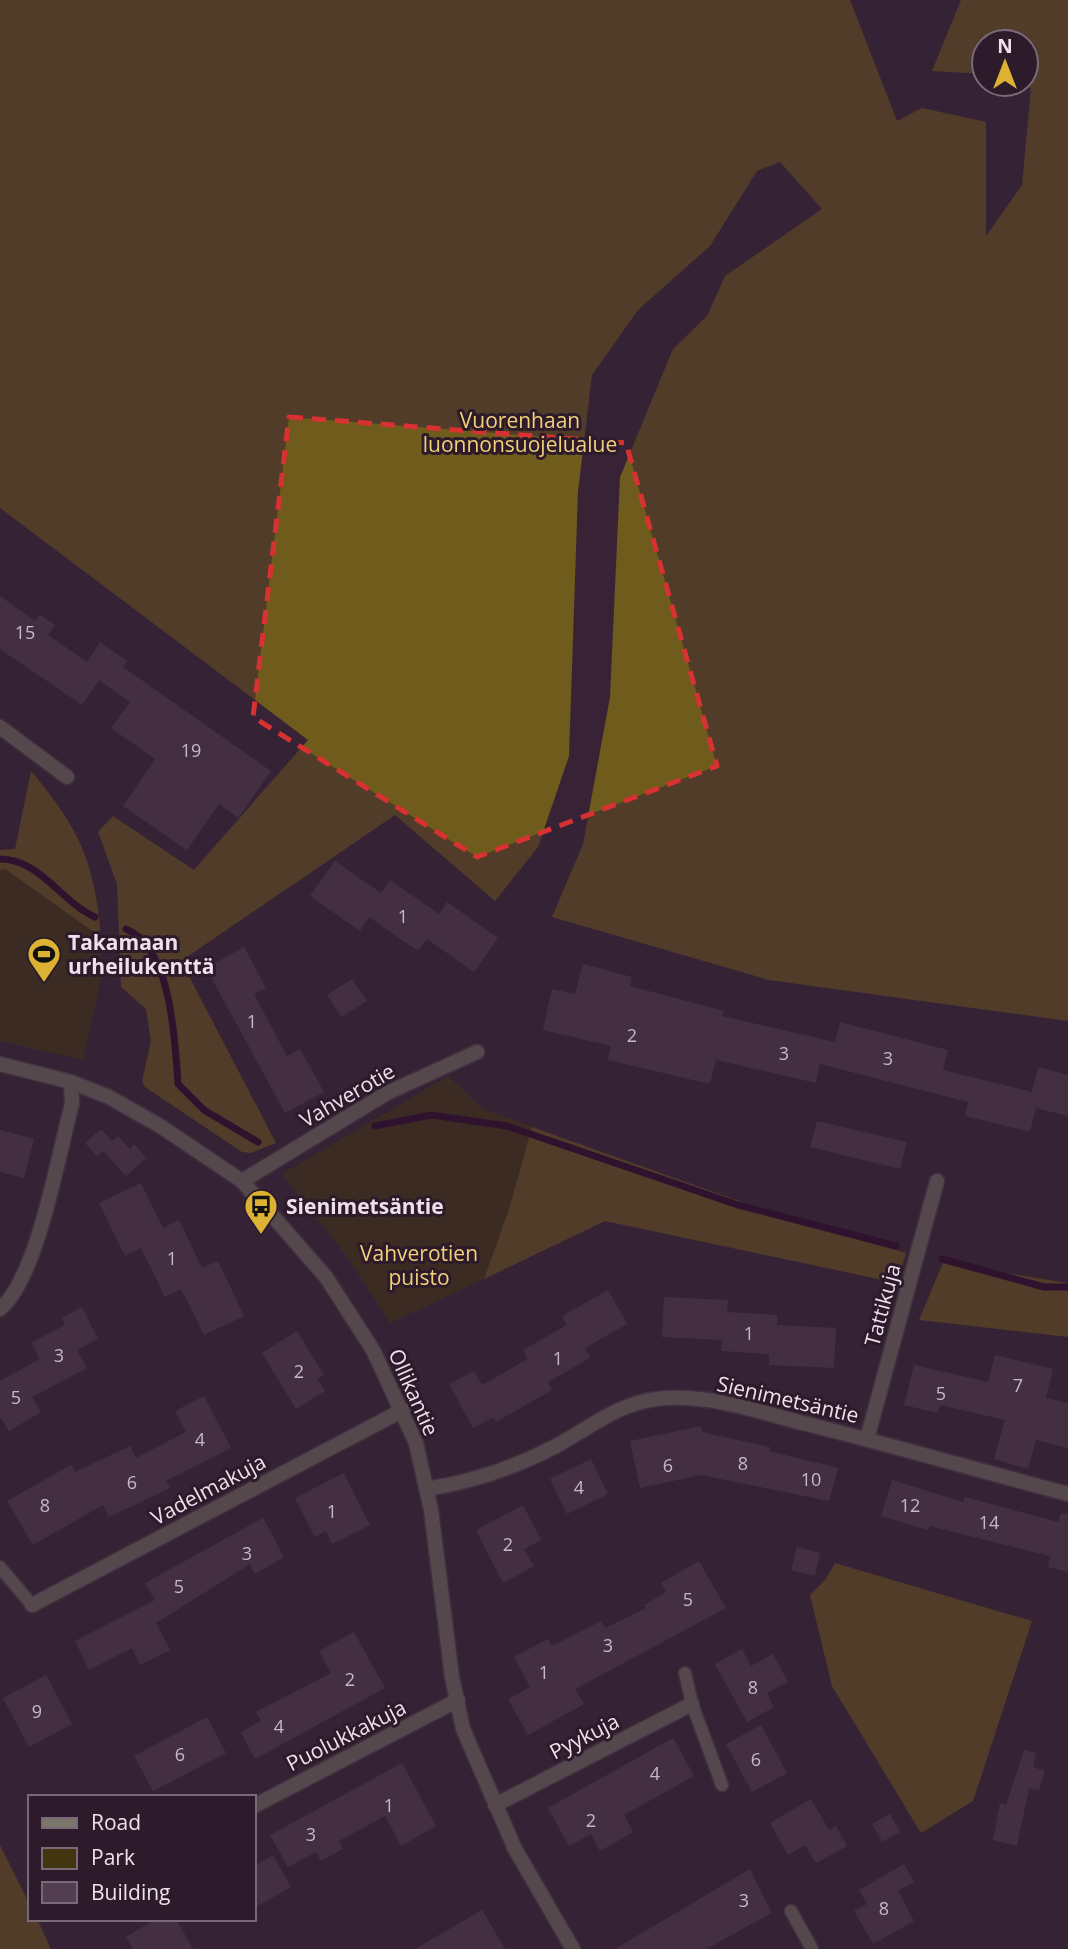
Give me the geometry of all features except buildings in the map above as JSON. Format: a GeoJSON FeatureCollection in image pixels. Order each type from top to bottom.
{"type":"FeatureCollection","features":[{"type":"Feature","properties":{"kind":"street"},"geometry":{"type":"LineString","coordinates":[[0,727],[67,776]]}},
{"type":"Feature","properties":{"kind":"street","name":"Vahverotie"},"geometry":{"type":"LineString","coordinates":[[242,1181],[387,1093],[477,1052]]}},
{"type":"Feature","properties":{"kind":"street","name":"Ollikantie"},"geometry":{"type":"LineString","coordinates":[[0,1064],[71,1082],[108,1097],[160,1126],[242,1181],[326,1277],[373,1350],[416,1443],[426,1489],[463,1729],[515,1850],[573,1949]]}},
{"type":"Feature","properties":{"kind":"street"},"geometry":{"type":"LineString","coordinates":[[0,1308],[10,1300],[32,1257],[72,1104],[71,1082]]}},
{"type":"Feature","properties":{"kind":"street","name":"Tattikuja"},"geometry":{"type":"LineString","coordinates":[[867,1439],[937,1181]]}},
{"type":"Feature","properties":{"kind":"street","name":"Sienimetsäntie"},"geometry":{"type":"LineString","coordinates":[[426,1489],[464,1483],[499,1472],[554,1447],[621,1409],[645,1401],[693,1399],[730,1405],[867,1439],[1068,1494]]}},
{"type":"Feature","properties":{"kind":"street","name":"Vadelmakuja"},"geometry":{"type":"LineString","coordinates":[[32,1605],[403,1410]]}},
{"type":"Feature","properties":{"kind":"street","name":"Puolukkakuja"},"geometry":{"type":"LineString","coordinates":[[256,1806],[458,1700]]}},
{"type":"Feature","properties":{"kind":"street","name":"Pyykuja"},"geometry":{"type":"LineString","coordinates":[[495,1805],[692,1704]]}},
{"type":"Feature","properties":{"kind":"lane"},"geometry":{"type":"LineString","coordinates":[[0,1567],[32,1605]]}},
{"type":"Feature","properties":{"kind":"lane"},"geometry":{"type":"LineString","coordinates":[[685,1673],[692,1704],[722,1785]]}},
{"type":"Feature","properties":{"kind":"lane"},"geometry":{"type":"LineString","coordinates":[[792,1911],[812,1949]]}},
{"type":"Feature","properties":{"kind":"highlighted area"},"geometry":{"type":"Polygon","coordinates":[[[289,417],[626,443],[717,766],[477,857],[253,717],[289,417]]]}},
{"type":"Feature","properties":{"kind":"green space","name":"Vuorenhaan luonnonsuojelualue"},"geometry":{"type":"Polygon","coordinates":[[[0,0],[850,0],[897,121],[922,108],[986,122],[986,236],[1022,185],[1030,98],[1040,98],[1040,28],[970,28],[970,73],[932,71],[961,0],[1068,0],[1068,1021],[769,980],[552,917],[583,844],[610,697],[620,477],[673,349],[707,316],[725,276],[822,209],[780,162],[757,171],[710,246],[638,310],[592,375],[578,491],[569,756],[538,847],[495,901],[395,815],[181,961],[276,1143],[251,1153],[242,1152],[145,1087],[142,1081],[151,1041],[146,1009],[121,987],[117,884],[98,832],[113,816],[194,870],[308,740],[0,508],[0,0]]]}},
{"type":"Feature","properties":{"kind":"green space"},"geometry":{"type":"Polygon","coordinates":[[[31,771],[61,810],[82,847],[94,887],[101,937],[5,869],[0,870],[0,850],[15,849],[31,771]]]}},
{"type":"Feature","properties":{"kind":"green space"},"geometry":{"type":"Polygon","coordinates":[[[5,869],[101,937],[100,983],[83,1060],[0,1041],[0,870],[5,869]]]}},
{"type":"Feature","properties":{"kind":"green space","name":"Vahverotien puisto"},"geometry":{"type":"Polygon","coordinates":[[[448,1076],[482,1108],[532,1127],[509,1209],[484,1279],[390,1323],[348,1258],[282,1174],[448,1076]]]}},
{"type":"Feature","properties":{"kind":"green space"},"geometry":{"type":"Polygon","coordinates":[[[532,1127],[792,1220],[906,1253],[897,1283],[605,1221],[484,1279],[509,1209],[532,1127]]]}},
{"type":"Feature","properties":{"kind":"green space"},"geometry":{"type":"Polygon","coordinates":[[[943,1263],[1068,1283],[1068,1337],[919,1320],[943,1263]]]}},
{"type":"Feature","properties":{"kind":"green space"},"geometry":{"type":"Polygon","coordinates":[[[835,1563],[1032,1621],[973,1801],[921,1833],[832,1686],[810,1595],[825,1580],[835,1563]]]}},
{"type":"Feature","properties":{"kind":"green space"},"geometry":{"type":"Polygon","coordinates":[[[0,1845],[28,1901],[28,1921],[38,1921],[51,1949],[0,1949],[0,1845]]]}},
{"type":"Feature","properties":{"kind":"waterway"},"geometry":{"type":"LineString","coordinates":[[0,859],[14,861],[39,873],[71,902],[95,917]]}},
{"type":"Feature","properties":{"kind":"waterway"},"geometry":{"type":"LineString","coordinates":[[126,929],[141,939],[153,955],[162,975],[172,1022],[178,1084],[204,1110],[258,1142]]}},
{"type":"Feature","properties":{"kind":"waterway"},"geometry":{"type":"LineString","coordinates":[[375,1126],[431,1115],[507,1126],[738,1205],[896,1246]]}},
{"type":"Feature","properties":{"kind":"waterway"},"geometry":{"type":"LineString","coordinates":[[942,1259],[1044,1287],[1068,1287]]}},
{"type":"Feature","properties":{"kind":"place","name":"Takamaan urheilukenttä"},"geometry":{"type":"Point","coordinates":[44,984]}},
{"type":"Feature","properties":{"kind":"place","name":"Sienimetsäntie"},"geometry":{"type":"Point","coordinates":[261,1236]}}]}
